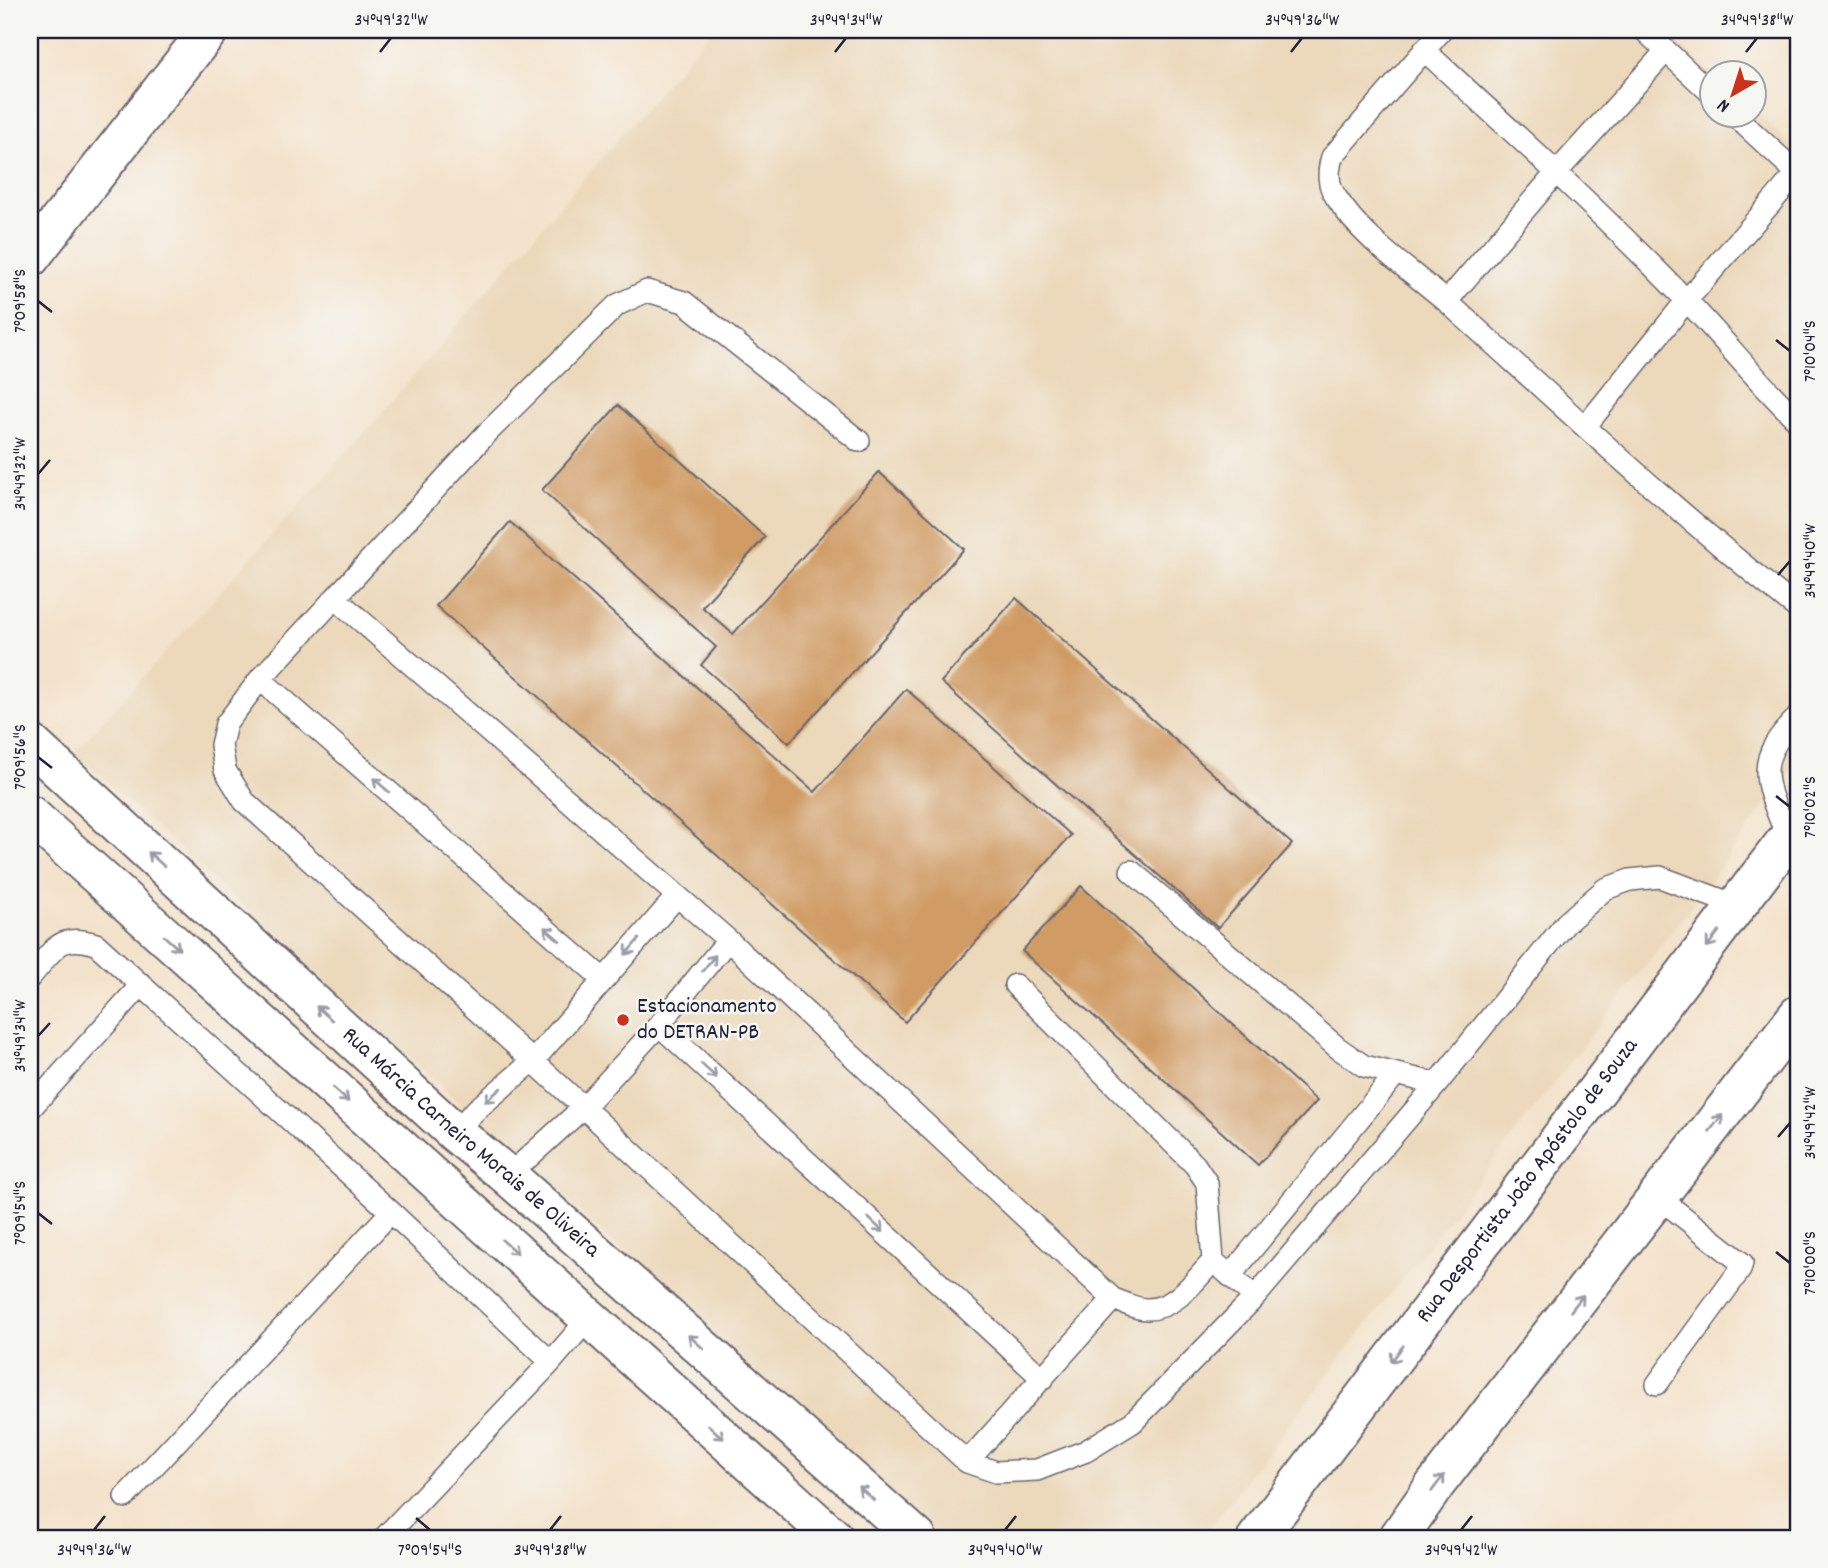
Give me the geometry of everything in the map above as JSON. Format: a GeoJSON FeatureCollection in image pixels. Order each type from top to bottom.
{"type":"FeatureCollection","features":[{"type":"Feature","properties":{"kind":"street"},"geometry":{"type":"LineString","coordinates":[[30,258],[209,30]]}},
{"type":"Feature","properties":{"kind":"street","name":"Rua Márcia Carneiro Morais de Oliveira"},"geometry":{"type":"LineString","coordinates":[[30,743],[454,1132],[508,1176],[917,1538]]}},
{"type":"Feature","properties":{"kind":"street"},"geometry":{"type":"LineString","coordinates":[[30,816],[834,1538]]}},
{"type":"Feature","properties":{"kind":"street","name":"Rua Desportista João Apóstolo de Souza"},"geometry":{"type":"LineString","coordinates":[[1257,1538],[1793,832]]}},
{"type":"Feature","properties":{"kind":"street"},"geometry":{"type":"LineString","coordinates":[[1398,1538],[1435,1485],[1798,1016]]}},
{"type":"Feature","properties":{"kind":"lane"},"geometry":{"type":"LineString","coordinates":[[1442,30],[1332,157],[1328,171],[1336,197],[1364,231],[1447,301],[1688,519],[1798,609]]}},
{"type":"Feature","properties":{"kind":"lane"},"geometry":{"type":"LineString","coordinates":[[1644,30],[1699,81]]}},
{"type":"Feature","properties":{"kind":"lane"},"geometry":{"type":"LineString","coordinates":[[1424,50],[1557,172],[1687,300],[1798,421]]}},
{"type":"Feature","properties":{"kind":"lane"},"geometry":{"type":"LineString","coordinates":[[1447,301],[1557,172],[1666,51]]}},
{"type":"Feature","properties":{"kind":"lane"},"geometry":{"type":"LineString","coordinates":[[1585,427],[1687,300],[1798,174],[1750,130]]}},
{"type":"Feature","properties":{"kind":"lane"},"geometry":{"type":"LineString","coordinates":[[859,441],[684,302],[647,291],[617,305],[486,433],[260,679],[226,724],[221,744],[225,770],[244,801],[534,1060],[967,1462],[996,1472],[1037,1470],[1086,1451],[1133,1422],[1255,1297],[1437,1084],[1566,923],[1605,889],[1630,880],[1660,877],[1738,906]]}},
{"type":"Feature","properties":{"kind":"lane"},"geometry":{"type":"LineString","coordinates":[[335,598],[728,940],[1113,1299],[1144,1309],[1160,1307],[1178,1298],[1213,1261]]}},
{"type":"Feature","properties":{"kind":"lane"},"geometry":{"type":"LineString","coordinates":[[260,679],[603,979]]}},
{"type":"Feature","properties":{"kind":"lane"},"geometry":{"type":"LineString","coordinates":[[1793,832],[1768,788],[1765,775],[1771,751],[1798,717]]}},
{"type":"Feature","properties":{"kind":"lane"},"geometry":{"type":"LineString","coordinates":[[1131,871],[1338,1048],[1364,1066],[1437,1084]]}},
{"type":"Feature","properties":{"kind":"lane"},"geometry":{"type":"LineString","coordinates":[[454,1132],[534,1060],[677,896]]}},
{"type":"Feature","properties":{"kind":"lane"},"geometry":{"type":"LineString","coordinates":[[30,977],[62,942],[76,938],[96,944],[391,1212],[551,1362]]}},
{"type":"Feature","properties":{"kind":"lane"},"geometry":{"type":"LineString","coordinates":[[508,1176],[584,1107],[659,1025],[728,940]]}},
{"type":"Feature","properties":{"kind":"lane"},"geometry":{"type":"LineString","coordinates":[[30,1109],[142,984]]}},
{"type":"Feature","properties":{"kind":"lane"},"geometry":{"type":"LineString","coordinates":[[1016,985],[1195,1165],[1207,1183],[1213,1261],[1255,1297]]}},
{"type":"Feature","properties":{"kind":"lane"},"geometry":{"type":"LineString","coordinates":[[659,1025],[1043,1379]]}},
{"type":"Feature","properties":{"kind":"lane"},"geometry":{"type":"LineString","coordinates":[[1230,1276],[1396,1074]]}},
{"type":"Feature","properties":{"kind":"lane"},"geometry":{"type":"LineString","coordinates":[[1657,1384],[1740,1270],[1742,1263],[1658,1197]]}},
{"type":"Feature","properties":{"kind":"lane"},"geometry":{"type":"LineString","coordinates":[[125,1497],[391,1212]]}},
{"type":"Feature","properties":{"kind":"lane"},"geometry":{"type":"LineString","coordinates":[[967,1462],[1113,1299]]}},
{"type":"Feature","properties":{"kind":"lane"},"geometry":{"type":"LineString","coordinates":[[384,1538],[551,1362],[589,1318]]}},
{"type":"Feature","properties":{"kind":"shaded area"},"geometry":{"type":"Polygon","coordinates":[[[712,30],[1663,30],[1699,62],[1699,130],[1769,130],[1769,125],[1798,151],[1798,760],[1694,903],[1201,1538],[938,1538],[74,753],[369,428],[712,30]]]}},
{"type":"Feature","properties":{"kind":"building"},"geometry":{"type":"Polygon","coordinates":[[[618,405],[765,537],[702,607],[733,634],[879,472],[964,549],[789,743],[701,665],[716,647],[542,490],[618,405]]]}},
{"type":"Feature","properties":{"kind":"building"},"geometry":{"type":"Polygon","coordinates":[[[510,522],[815,792],[906,689],[1071,835],[905,1022],[436,606],[510,522]]]}},
{"type":"Feature","properties":{"kind":"building"},"geometry":{"type":"Polygon","coordinates":[[[1016,598],[1292,844],[1218,928],[941,682],[1016,598]]]}},
{"type":"Feature","properties":{"kind":"building"},"geometry":{"type":"Polygon","coordinates":[[[1081,886],[1317,1101],[1258,1165],[1022,951],[1081,886]]]}},
{"type":"Feature","properties":{"kind":"place","name":"Estacionamento do DETRAN-PB"},"geometry":{"type":"Point","coordinates":[623,1020]}}]}
